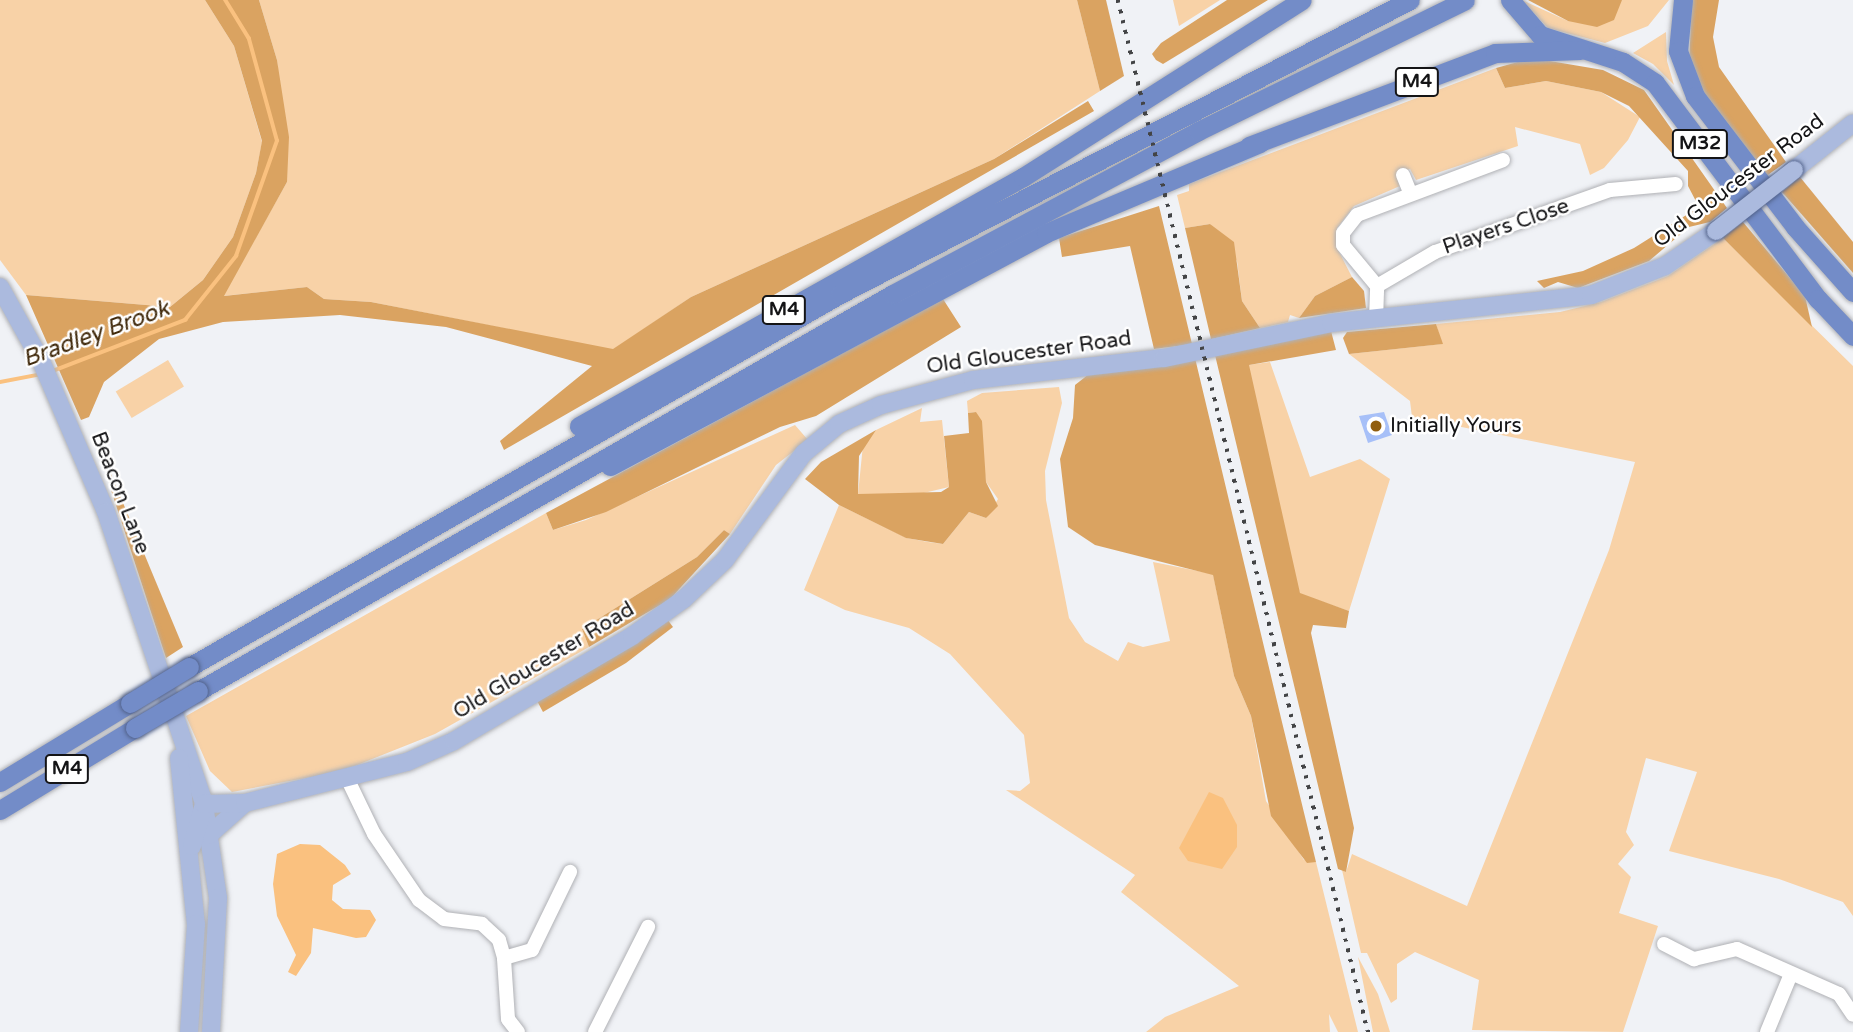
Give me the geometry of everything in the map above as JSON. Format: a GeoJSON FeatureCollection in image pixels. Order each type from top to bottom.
{"type":"FeatureCollection","features":[{"type":"Feature","properties":{"kind":"highway","name":"M4"},"geometry":{"type":"LineString","coordinates":[[318,589],[378,543],[1023,177],[1302,0]]}},
{"type":"Feature","properties":{"kind":"highway","name":"M4"},"geometry":{"type":"LineString","coordinates":[[0,782],[318,589],[1005,205],[1410,0]]}},
{"type":"Feature","properties":{"kind":"highway","name":"M32"},"geometry":{"type":"LineString","coordinates":[[1510,0],[1530,28],[1580,50],[1623,62],[1656,83],[1853,337]]}},
{"type":"Feature","properties":{"kind":"highway","name":"M32"},"geometry":{"type":"LineString","coordinates":[[1683,0],[1678,51],[1695,96],[1795,228],[1853,292]]}},
{"type":"Feature","properties":{"kind":"highway","name":"M4"},"geometry":{"type":"LineString","coordinates":[[0,810],[414,563],[893,294],[1198,131],[1462,2]]}},
{"type":"Feature","properties":{"kind":"highway","name":"M4"},"geometry":{"type":"LineString","coordinates":[[893,294],[1112,198],[1495,53],[1580,50]]}},
{"type":"Feature","properties":{"kind":"highway","name":"M4"},"geometry":{"type":"LineString","coordinates":[[414,563],[487,534],[1046,233],[1260,143]]}},
{"type":"Feature","properties":{"kind":"highway","name":"M32"},"geometry":{"type":"LineString","coordinates":[[1798,269],[1853,323]]}},
{"type":"Feature","properties":{"kind":"main road","name":"Old Gloucester Road"},"geometry":{"type":"LineString","coordinates":[[204,804],[246,803],[348,780],[454,741],[660,618],[725,560],[804,453],[839,424],[881,405],[973,380],[1164,358],[1291,330],[1591,295],[1665,266],[1716,231],[1853,123]]}},
{"type":"Feature","properties":{"kind":"main road","name":"Beacon Lane"},"geometry":{"type":"LineString","coordinates":[[0,286],[41,361],[106,512],[174,727]]}},
{"type":"Feature","properties":{"kind":"main road"},"geometry":{"type":"LineString","coordinates":[[174,727],[204,804],[218,898],[211,1032]]}},
{"type":"Feature","properties":{"kind":"main road"},"geometry":{"type":"LineString","coordinates":[[174,727],[192,846],[196,924],[189,1032]]}},
{"type":"Feature","properties":{"kind":"main road","name":"Old Gloucester Road"},"geometry":{"type":"LineString","coordinates":[[209,835],[246,803]]}},
{"type":"Feature","properties":{"kind":"main road"},"geometry":{"type":"LineString","coordinates":[[192,846],[204,804]]}},
{"type":"Feature","properties":{"kind":"street"},"geometry":{"type":"LineString","coordinates":[[1376,320],[1377,286],[1346,252],[1343,233],[1363,211],[1503,160]]}},
{"type":"Feature","properties":{"kind":"street"},"geometry":{"type":"LineString","coordinates":[[1404,174],[1410,192]]}},
{"type":"Feature","properties":{"kind":"street","name":"Players Close"},"geometry":{"type":"LineString","coordinates":[[1377,286],[1434,252],[1611,190],[1676,184]]}},
{"type":"Feature","properties":{"kind":"street"},"geometry":{"type":"LineString","coordinates":[[348,780],[374,834],[419,900],[444,919],[482,924],[499,940],[504,958],[508,1019],[518,1032]]}},
{"type":"Feature","properties":{"kind":"street"},"geometry":{"type":"LineString","coordinates":[[504,958],[532,950],[570,872]]}},
{"type":"Feature","properties":{"kind":"street"},"geometry":{"type":"LineString","coordinates":[[595,1032],[648,927]]}},
{"type":"Feature","properties":{"kind":"street"},"geometry":{"type":"LineString","coordinates":[[1664,944],[1694,959],[1737,950],[1839,995],[1853,1015]]}},
{"type":"Feature","properties":{"kind":"street"},"geometry":{"type":"LineString","coordinates":[[1767,1032],[1791,974]]}},
{"type":"Feature","properties":{"kind":"shaded area"},"geometry":{"type":"Polygon","coordinates":[[[0,0],[205,0],[234,46],[262,142],[256,173],[233,237],[203,280],[170,307],[26,295],[0,260],[0,0]]]}},
{"type":"Feature","properties":{"kind":"shaded area"},"geometry":{"type":"Polygon","coordinates":[[[205,0],[259,0],[277,60],[289,137],[287,182],[224,296],[307,287],[324,299],[371,302],[613,349],[691,297],[994,159],[1088,101],[1094,111],[504,450],[500,441],[592,366],[446,327],[340,315],[223,322],[159,339],[104,382],[89,417],[81,420],[26,295],[170,307],[203,280],[233,237],[256,173],[262,141],[234,46],[205,0]]]}},
{"type":"Feature","properties":{"kind":"shaded area"},"geometry":{"type":"Polygon","coordinates":[[[259,0],[1077,0],[1100,91],[994,159],[691,297],[613,350],[371,302],[324,299],[307,287],[223,296],[287,182],[277,60],[259,0]]]}},
{"type":"Feature","properties":{"kind":"shaded area"},"geometry":{"type":"Polygon","coordinates":[[[1077,0],[1106,0],[1124,76],[1100,91],[1077,0]]]}},
{"type":"Feature","properties":{"kind":"shaded area"},"geometry":{"type":"Polygon","coordinates":[[[1173,0],[1220,0],[1179,26],[1173,0]]]}},
{"type":"Feature","properties":{"kind":"shaded area"},"geometry":{"type":"Polygon","coordinates":[[[1227,0],[1268,0],[1163,64],[1156,60],[1152,54],[1161,43],[1227,0]]]}},
{"type":"Feature","properties":{"kind":"shaded area"},"geometry":{"type":"Polygon","coordinates":[[[1522,0],[1568,21],[1622,0],[1669,0],[1648,26],[1605,43],[1548,28],[1522,0]]]}},
{"type":"Feature","properties":{"kind":"shaded area"},"geometry":{"type":"Polygon","coordinates":[[[1528,0],[1622,0],[1614,20],[1597,27],[1568,21],[1528,0]]]}},
{"type":"Feature","properties":{"kind":"shaded area"},"geometry":{"type":"Polygon","coordinates":[[[1692,0],[1719,0],[1713,37],[1719,67],[1786,162],[1765,177],[1706,96],[1689,64],[1692,0]]]}},
{"type":"Feature","properties":{"kind":"shaded area"},"geometry":{"type":"Polygon","coordinates":[[[1666,32],[1667,61],[1674,85],[1653,64],[1633,53],[1666,32]]]}},
{"type":"Feature","properties":{"kind":"shaded area"},"geometry":{"type":"Polygon","coordinates":[[[1532,58],[1603,70],[1644,90],[1727,208],[1710,222],[1689,227],[1649,261],[1578,288],[1558,282],[1544,288],[1537,281],[1583,271],[1634,248],[1699,207],[1688,186],[1688,171],[1629,106],[1601,92],[1546,81],[1505,88],[1496,68],[1532,58]]]}},
{"type":"Feature","properties":{"kind":"shaded area"},"geometry":{"type":"Polygon","coordinates":[[[1496,68],[1505,88],[1546,81],[1601,92],[1640,117],[1628,140],[1604,168],[1590,175],[1580,144],[1515,127],[1518,146],[1416,180],[1410,169],[1396,174],[1400,186],[1354,206],[1337,228],[1336,246],[1352,277],[1315,296],[1299,318],[1290,315],[1288,322],[1260,328],[1242,301],[1237,261],[1210,224],[1185,228],[1177,195],[1189,191],[1189,184],[1496,68]]]}},
{"type":"Feature","properties":{"kind":"shaded area"},"geometry":{"type":"Polygon","coordinates":[[[1800,177],[1853,242],[1853,273],[1782,192],[1800,177]]]}},
{"type":"Feature","properties":{"kind":"shaded area"},"geometry":{"type":"Polygon","coordinates":[[[1159,206],[1192,344],[1154,349],[1130,246],[1062,257],[1059,238],[1159,206]]]}},
{"type":"Feature","properties":{"kind":"shaded area"},"geometry":{"type":"Polygon","coordinates":[[[1743,222],[1805,296],[1812,327],[1723,238],[1743,222]]]}},
{"type":"Feature","properties":{"kind":"shaded area"},"geometry":{"type":"Polygon","coordinates":[[[1210,224],[1234,242],[1242,301],[1260,328],[1211,339],[1185,228],[1210,224]]]}},
{"type":"Feature","properties":{"kind":"shaded area"},"geometry":{"type":"Polygon","coordinates":[[[1723,238],[1853,366],[1853,916],[1843,902],[1779,879],[1669,851],[1697,772],[1646,758],[1626,832],[1634,845],[1618,864],[1631,877],[1619,913],[1658,926],[1623,1032],[1472,1030],[1479,980],[1415,952],[1397,964],[1397,999],[1391,1003],[1367,953],[1361,953],[1342,870],[1346,872],[1352,854],[1467,906],[1609,550],[1635,462],[1412,417],[1410,401],[1349,354],[1442,344],[1436,324],[1560,312],[1601,302],[1668,276],[1723,238]]]}},
{"type":"Feature","properties":{"kind":"shaded area"},"geometry":{"type":"Polygon","coordinates":[[[1352,277],[1364,291],[1366,308],[1299,318],[1315,296],[1352,277]]]}},
{"type":"Feature","properties":{"kind":"shaded area"},"geometry":{"type":"Polygon","coordinates":[[[943,299],[961,327],[816,416],[780,427],[606,512],[553,530],[546,513],[943,299]]]}},
{"type":"Feature","properties":{"kind":"shaded area"},"geometry":{"type":"Polygon","coordinates":[[[1436,324],[1443,344],[1349,354],[1343,338],[1347,332],[1436,324]]]}},
{"type":"Feature","properties":{"kind":"shaded area"},"geometry":{"type":"Polygon","coordinates":[[[1331,331],[1336,350],[1249,365],[1300,593],[1349,611],[1346,628],[1313,625],[1311,633],[1354,828],[1346,872],[1338,869],[1215,355],[1331,331]]]}},
{"type":"Feature","properties":{"kind":"shaded area"},"geometry":{"type":"Polygon","coordinates":[[[1195,358],[1316,862],[1307,863],[1271,816],[1251,716],[1234,676],[1213,575],[1095,545],[1068,527],[1060,459],[1073,418],[1075,385],[1089,374],[1195,358]]]}},
{"type":"Feature","properties":{"kind":"shaded area"},"geometry":{"type":"Polygon","coordinates":[[[168,360],[184,387],[132,418],[116,391],[168,360]]]}},
{"type":"Feature","properties":{"kind":"shaded area"},"geometry":{"type":"Polygon","coordinates":[[[1270,362],[1310,477],[1360,459],[1390,479],[1349,611],[1300,594],[1290,561],[1248,365],[1270,362]]]}},
{"type":"Feature","properties":{"kind":"shaded area"},"geometry":{"type":"Polygon","coordinates":[[[1059,387],[1062,403],[1045,471],[1046,500],[1069,618],[1085,642],[1118,661],[1128,642],[1143,647],[1170,641],[1153,562],[1213,574],[1234,676],[1251,716],[1266,801],[1304,860],[1316,862],[1358,1032],[1338,1032],[1329,1014],[1330,1032],[1146,1032],[1165,1017],[1239,986],[1121,892],[1135,875],[1006,790],[1020,791],[1030,783],[1024,735],[950,654],[909,628],[845,610],[804,590],[839,505],[907,538],[943,544],[969,512],[986,518],[998,499],[986,482],[976,412],[968,413],[967,401],[982,393],[1059,387]]]}},
{"type":"Feature","properties":{"kind":"shaded area"},"geometry":{"type":"Polygon","coordinates":[[[922,408],[920,422],[942,420],[949,487],[911,496],[858,494],[863,445],[876,430],[922,408]]]}},
{"type":"Feature","properties":{"kind":"shaded area"},"geometry":{"type":"Polygon","coordinates":[[[976,412],[982,421],[986,482],[998,506],[986,518],[969,512],[943,544],[906,538],[839,505],[805,479],[821,462],[876,430],[859,456],[858,494],[941,492],[949,487],[944,436],[969,433],[968,413],[976,412]]]}},
{"type":"Feature","properties":{"kind":"shaded area"},"geometry":{"type":"Polygon","coordinates":[[[795,425],[808,440],[776,465],[730,534],[724,530],[697,557],[582,629],[589,647],[435,734],[342,771],[232,792],[210,771],[186,716],[546,513],[553,530],[586,520],[795,425]]]}},
{"type":"Feature","properties":{"kind":"shaded area"},"geometry":{"type":"Polygon","coordinates":[[[106,462],[183,647],[166,658],[110,487],[106,462]]]}},
{"type":"Feature","properties":{"kind":"shaded area"},"geometry":{"type":"Polygon","coordinates":[[[724,530],[730,534],[670,599],[589,647],[582,629],[697,557],[724,530]]]}},
{"type":"Feature","properties":{"kind":"shaded area"},"geometry":{"type":"Polygon","coordinates":[[[667,619],[673,627],[626,663],[543,712],[535,697],[667,619]]]}},
{"type":"Feature","properties":{"kind":"shaded area"},"geometry":{"type":"Polygon","coordinates":[[[1209,792],[1223,798],[1237,825],[1237,847],[1222,869],[1188,861],[1179,848],[1209,792]]]}},
{"type":"Feature","properties":{"kind":"shaded area"},"geometry":{"type":"Polygon","coordinates":[[[300,844],[320,845],[345,865],[351,874],[333,885],[332,900],[343,909],[370,910],[376,920],[366,937],[356,938],[313,928],[311,953],[296,976],[288,972],[296,955],[277,916],[273,884],[277,854],[300,844]]]}},
{"type":"Feature","properties":{"kind":"shaded area"},"geometry":{"type":"Polygon","coordinates":[[[1358,957],[1378,994],[1390,1032],[1373,1032],[1358,957]]]}},
{"type":"Feature","properties":{"kind":"building","name":"Initially Yours"},"geometry":{"type":"Polygon","coordinates":[[[1384,412],[1392,435],[1368,443],[1359,416],[1384,412]]]}},
{"type":"Feature","properties":{"kind":"waterway","name":"Bradley Brook"},"geometry":{"type":"LineString","coordinates":[[53,371],[185,320],[236,256],[277,141],[249,39],[225,0]]}},
{"type":"Feature","properties":{"kind":"waterway","name":"Bradley Brook"},"geometry":{"type":"LineString","coordinates":[[0,382],[42,374]]}},
{"type":"Feature","properties":{"kind":"railway"},"geometry":{"type":"LineString","coordinates":[[1118,0],[1368,1032]]}},
{"type":"Feature","properties":{"kind":"place","name":"Initially Yours"},"geometry":{"type":"Point","coordinates":[1376,426]}}]}
